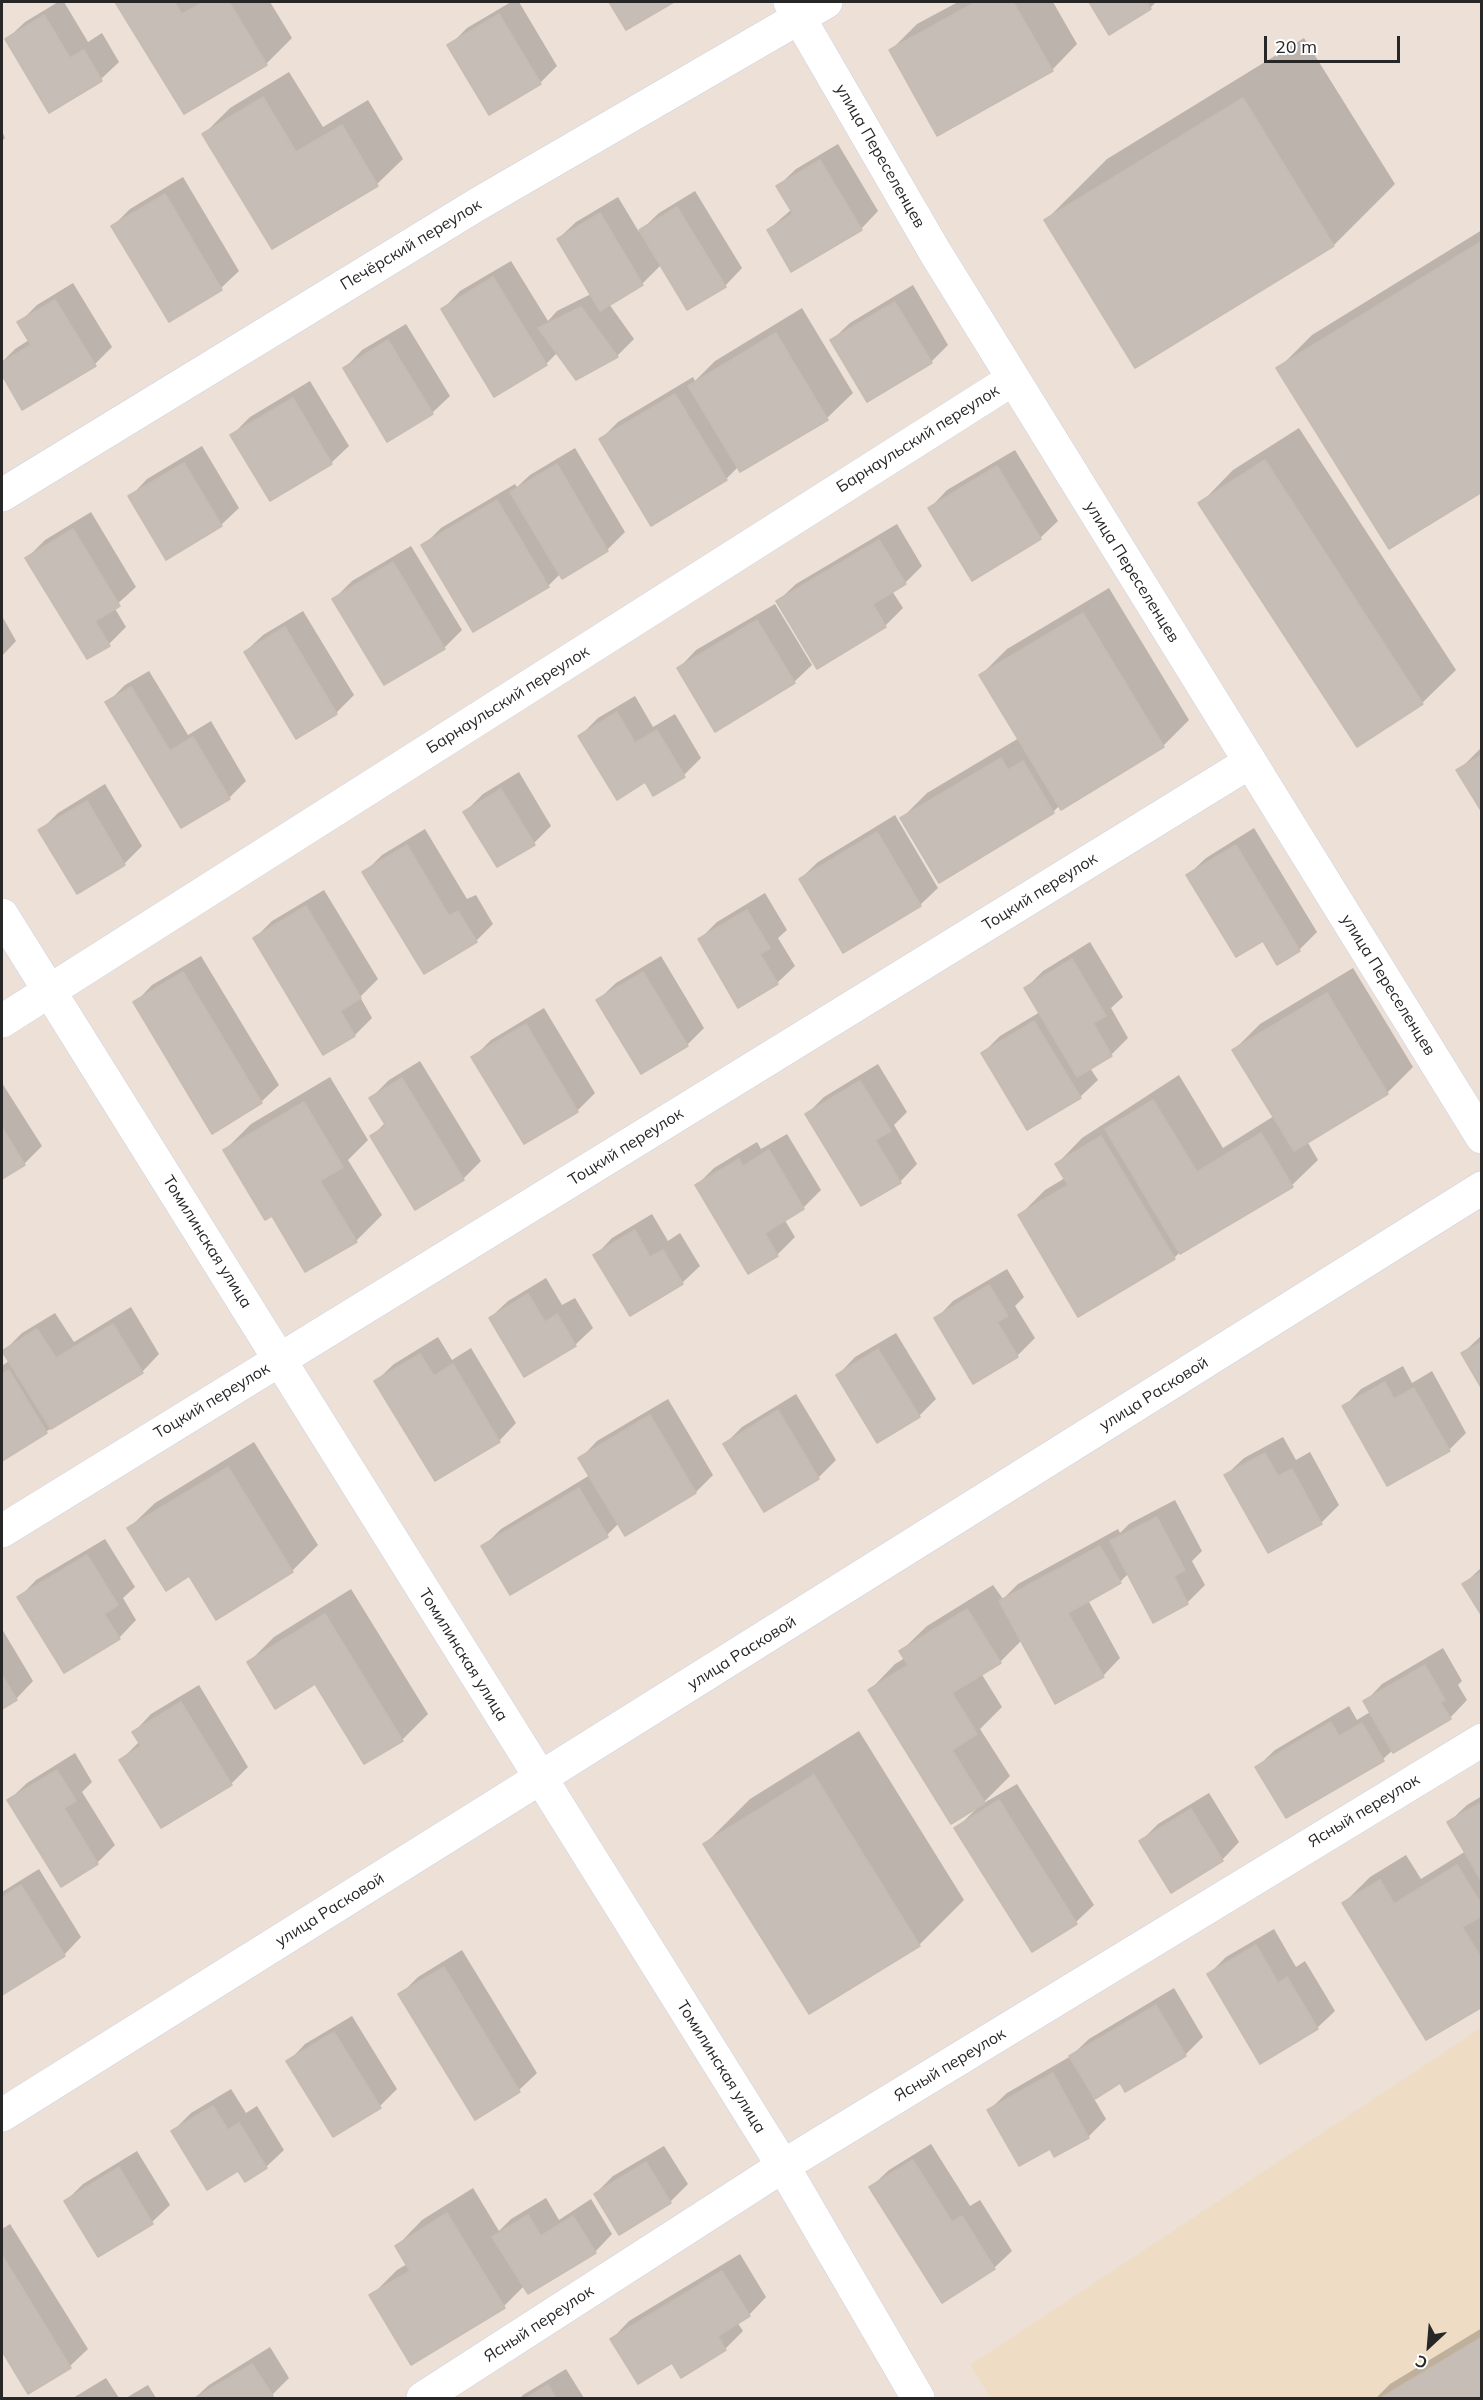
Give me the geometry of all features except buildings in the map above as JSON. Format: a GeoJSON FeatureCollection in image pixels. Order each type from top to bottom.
{"type":"FeatureCollection","features":[{"type":"Feature","properties":{"kind":"street","name":"улица Переселенцев"},"geometry":{"type":"LineString","coordinates":[[805,7],[935,252],[1482,1137]]}},
{"type":"Feature","properties":{"kind":"street","name":"Печёрский переулок"},"geometry":{"type":"LineString","coordinates":[[2,495],[805,7]]}},
{"type":"Feature","properties":{"kind":"street","name":"Барнаульский переулок"},"geometry":{"type":"LineString","coordinates":[[2,1021],[1013,379]]}},
{"type":"Feature","properties":{"kind":"street","name":"Тоцкий переулок"},"geometry":{"type":"LineString","coordinates":[[2,1531],[1250,762]]}},
{"type":"Feature","properties":{"kind":"street","name":"Томилинская улица"},"geometry":{"type":"LineString","coordinates":[[2,915],[783,2166],[918,2398]]}},
{"type":"Feature","properties":{"kind":"street","name":"улица Расковой"},"geometry":{"type":"LineString","coordinates":[[2,2115],[1482,1188]]}},
{"type":"Feature","properties":{"kind":"street","name":"Ясный переулок"},"geometry":{"type":"LineString","coordinates":[[423,2398],[783,2166],[1482,1740]]}},
{"type":"Feature","properties":{"kind":"shaded area"},"geometry":{"type":"Polygon","coordinates":[[[1481,2028],[1481,2398],[991,2398],[970,2365],[1481,2028]]]}}]}
